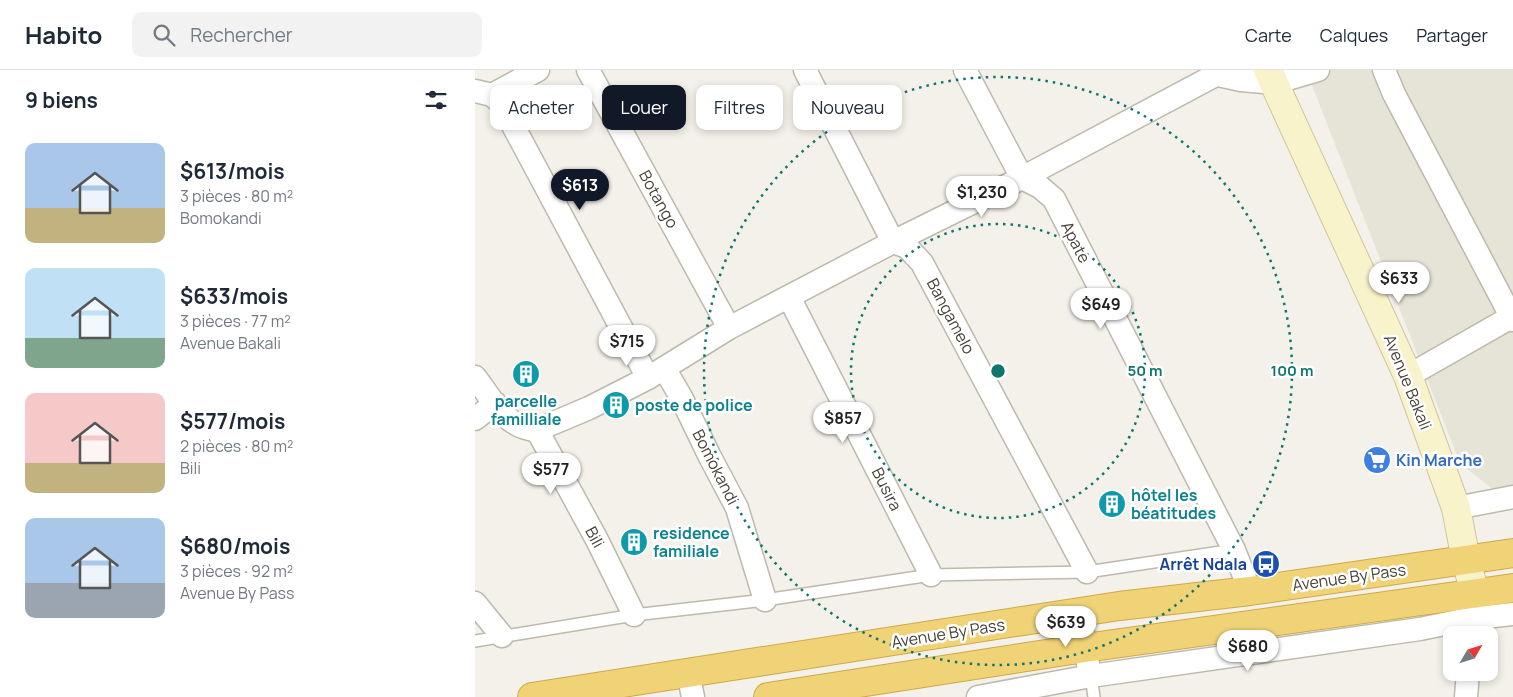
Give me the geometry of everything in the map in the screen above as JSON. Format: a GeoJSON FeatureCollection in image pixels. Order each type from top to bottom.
{"type":"FeatureCollection","features":[{"type":"Feature","properties":{"kind":"highway","name":"Avenue By Pass"},"geometry":{"type":"LineString","coordinates":[[532,697],[690,685],[1119,606],[1250,591],[1513,553]]}},
{"type":"Feature","properties":{"kind":"highway"},"geometry":{"type":"LineString","coordinates":[[768,697],[1085,648],[1471,616],[1513,588]]}},
{"type":"Feature","properties":{"kind":"street"},"geometry":{"type":"LineString","coordinates":[[483,93],[538,70]]}},
{"type":"Feature","properties":{"kind":"street","name":"Botango"},"geometry":{"type":"LineString","coordinates":[[588,70],[729,328]]}},
{"type":"Feature","properties":{"kind":"street"},"geometry":{"type":"LineString","coordinates":[[805,70],[893,242]]}},
{"type":"Feature","properties":{"kind":"street"},"geometry":{"type":"LineString","coordinates":[[965,70],[1022,178]]}},
{"type":"Feature","properties":{"kind":"street"},"geometry":{"type":"LineString","coordinates":[[475,377],[510,421],[527,429],[537,430],[589,408],[656,373],[729,328],[893,242],[1022,178],[1221,72],[1241,80],[1317,70]]}},
{"type":"Feature","properties":{"kind":"street"},"geometry":{"type":"LineString","coordinates":[[1384,70],[1513,318],[1408,376]]}},
{"type":"Feature","properties":{"kind":"street","name":"Avenue Bakali"},"geometry":{"type":"LineString","coordinates":[[1271,76],[1408,376],[1456,508],[1466,560],[1471,616]]}},
{"type":"Feature","properties":{"kind":"street","name":"Bomokandi"},"geometry":{"type":"LineString","coordinates":[[483,93],[501,103],[656,373],[681,396],[737,508],[765,600]]}},
{"type":"Feature","properties":{"kind":"street","name":"Apate"},"geometry":{"type":"LineString","coordinates":[[1022,178],[1040,187],[1054,199],[1234,550],[1250,591]]}},
{"type":"Feature","properties":{"kind":"street","name":"Bangamelo"},"geometry":{"type":"LineString","coordinates":[[893,242],[907,247],[922,262],[1087,572]]}},
{"type":"Feature","properties":{"kind":"street","name":"Busira"},"geometry":{"type":"LineString","coordinates":[[789,297],[931,575]]}},
{"type":"Feature","properties":{"kind":"street"},"geometry":{"type":"LineString","coordinates":[[475,419],[495,403]]}},
{"type":"Feature","properties":{"kind":"street","name":"Bili"},"geometry":{"type":"LineString","coordinates":[[537,430],[597,540],[633,615]]}},
{"type":"Feature","properties":{"kind":"street"},"geometry":{"type":"LineString","coordinates":[[1456,508],[1513,497]]}},
{"type":"Feature","properties":{"kind":"street"},"geometry":{"type":"LineString","coordinates":[[475,603],[502,636]]}},
{"type":"Feature","properties":{"kind":"street"},"geometry":{"type":"LineString","coordinates":[[1079,613],[1092,686]]}},
{"type":"Feature","properties":{"kind":"street"},"geometry":{"type":"LineString","coordinates":[[979,697],[1092,686],[1420,629],[1471,616],[1513,614]]}},
{"type":"Feature","properties":{"kind":"street"},"geometry":{"type":"LineString","coordinates":[[1466,697],[1467,681]]}},
{"type":"Feature","properties":{"kind":"lane"},"geometry":{"type":"LineString","coordinates":[[475,641],[633,615],[765,600],[931,575],[1087,572],[1234,550]]}},
{"type":"Feature","properties":{"kind":"shaded area"},"geometry":{"type":"Polygon","coordinates":[[[1306,70],[1513,70],[1513,497],[1505,499],[1460,463],[1306,70]]]}},
{"type":"Feature","properties":{"kind":"place","name":"parcelle familliale"},"geometry":{"type":"Point","coordinates":[526,374]}},
{"type":"Feature","properties":{"kind":"place","name":"poste de police"},"geometry":{"type":"Point","coordinates":[616,405]}},
{"type":"Feature","properties":{"kind":"place","name":"Kin Marche"},"geometry":{"type":"Point","coordinates":[1377,460]}},
{"type":"Feature","properties":{"kind":"place","name":"hôtel les béatitudes"},"geometry":{"type":"Point","coordinates":[1112,504]}},
{"type":"Feature","properties":{"kind":"place","name":"residence familiale"},"geometry":{"type":"Point","coordinates":[634,542]}},
{"type":"Feature","properties":{"kind":"place","name":"Arrêt Ndala"},"geometry":{"type":"Point","coordinates":[1266,564]}}]}
